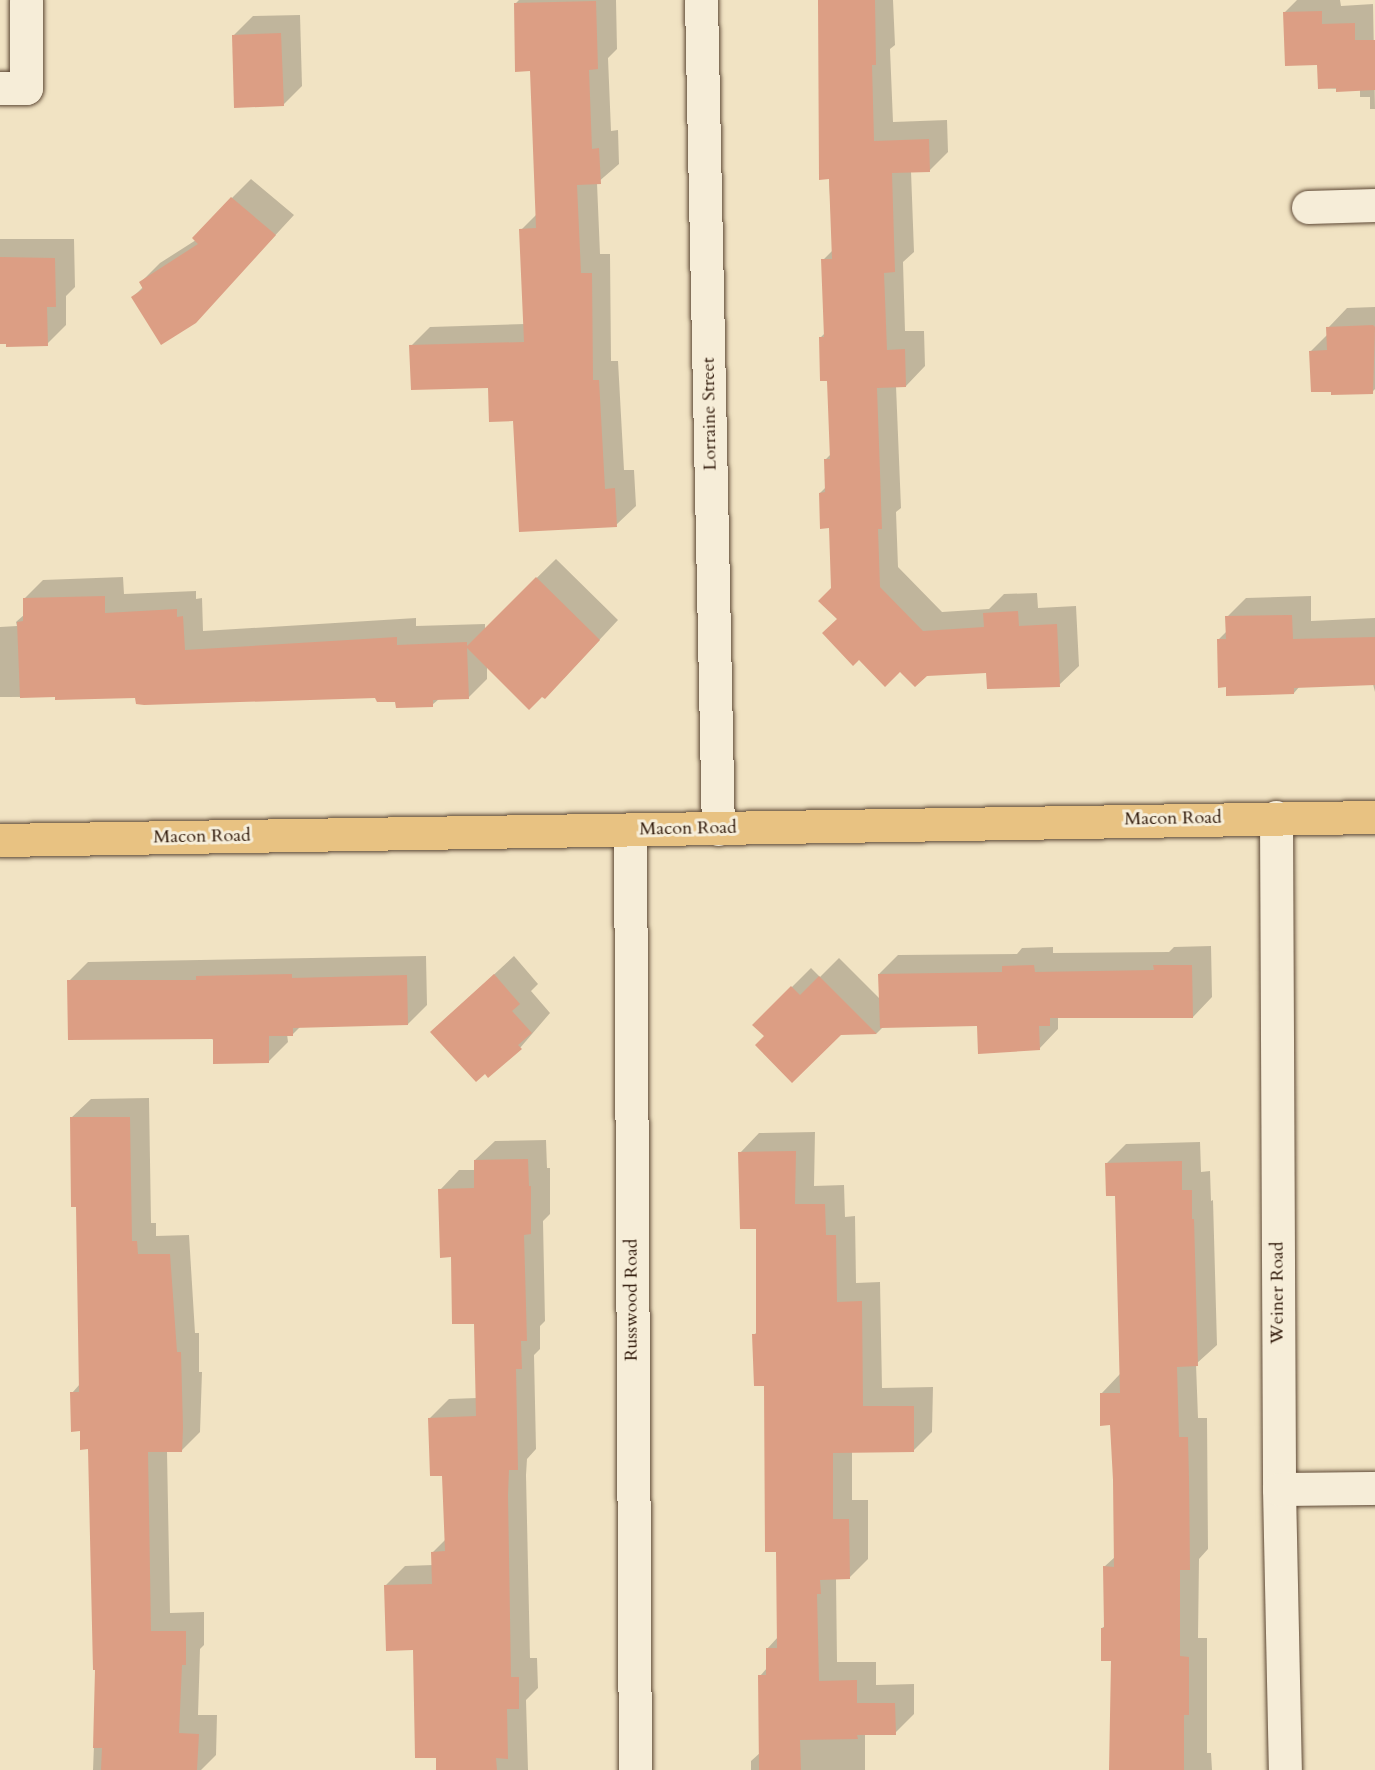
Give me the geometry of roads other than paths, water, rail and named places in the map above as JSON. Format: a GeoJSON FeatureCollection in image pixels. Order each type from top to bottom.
{"type":"FeatureCollection","features":[{"type":"Feature","properties":{"kind":"main road","name":"Macon Road"},"geometry":{"type":"LineString","coordinates":[[0,840],[1375,817]]}},
{"type":"Feature","properties":{"kind":"street"},"geometry":{"type":"LineString","coordinates":[[13,88],[26,0]]}},
{"type":"Feature","properties":{"kind":"street","name":"Lorraine Street"},"geometry":{"type":"LineString","coordinates":[[702,0],[718,828]]}},
{"type":"Feature","properties":{"kind":"street"},"geometry":{"type":"LineString","coordinates":[[1308,207],[1375,205]]}},
{"type":"Feature","properties":{"kind":"street","name":"Weiner Road"},"geometry":{"type":"LineString","coordinates":[[1276,817],[1279,1488],[1286,1770]]}},
{"type":"Feature","properties":{"kind":"street","name":"Russwood Road"},"geometry":{"type":"LineString","coordinates":[[630,830],[634,1770]]}},
{"type":"Feature","properties":{"kind":"street"},"geometry":{"type":"LineString","coordinates":[[1279,1488],[1375,1488]]}}]}
